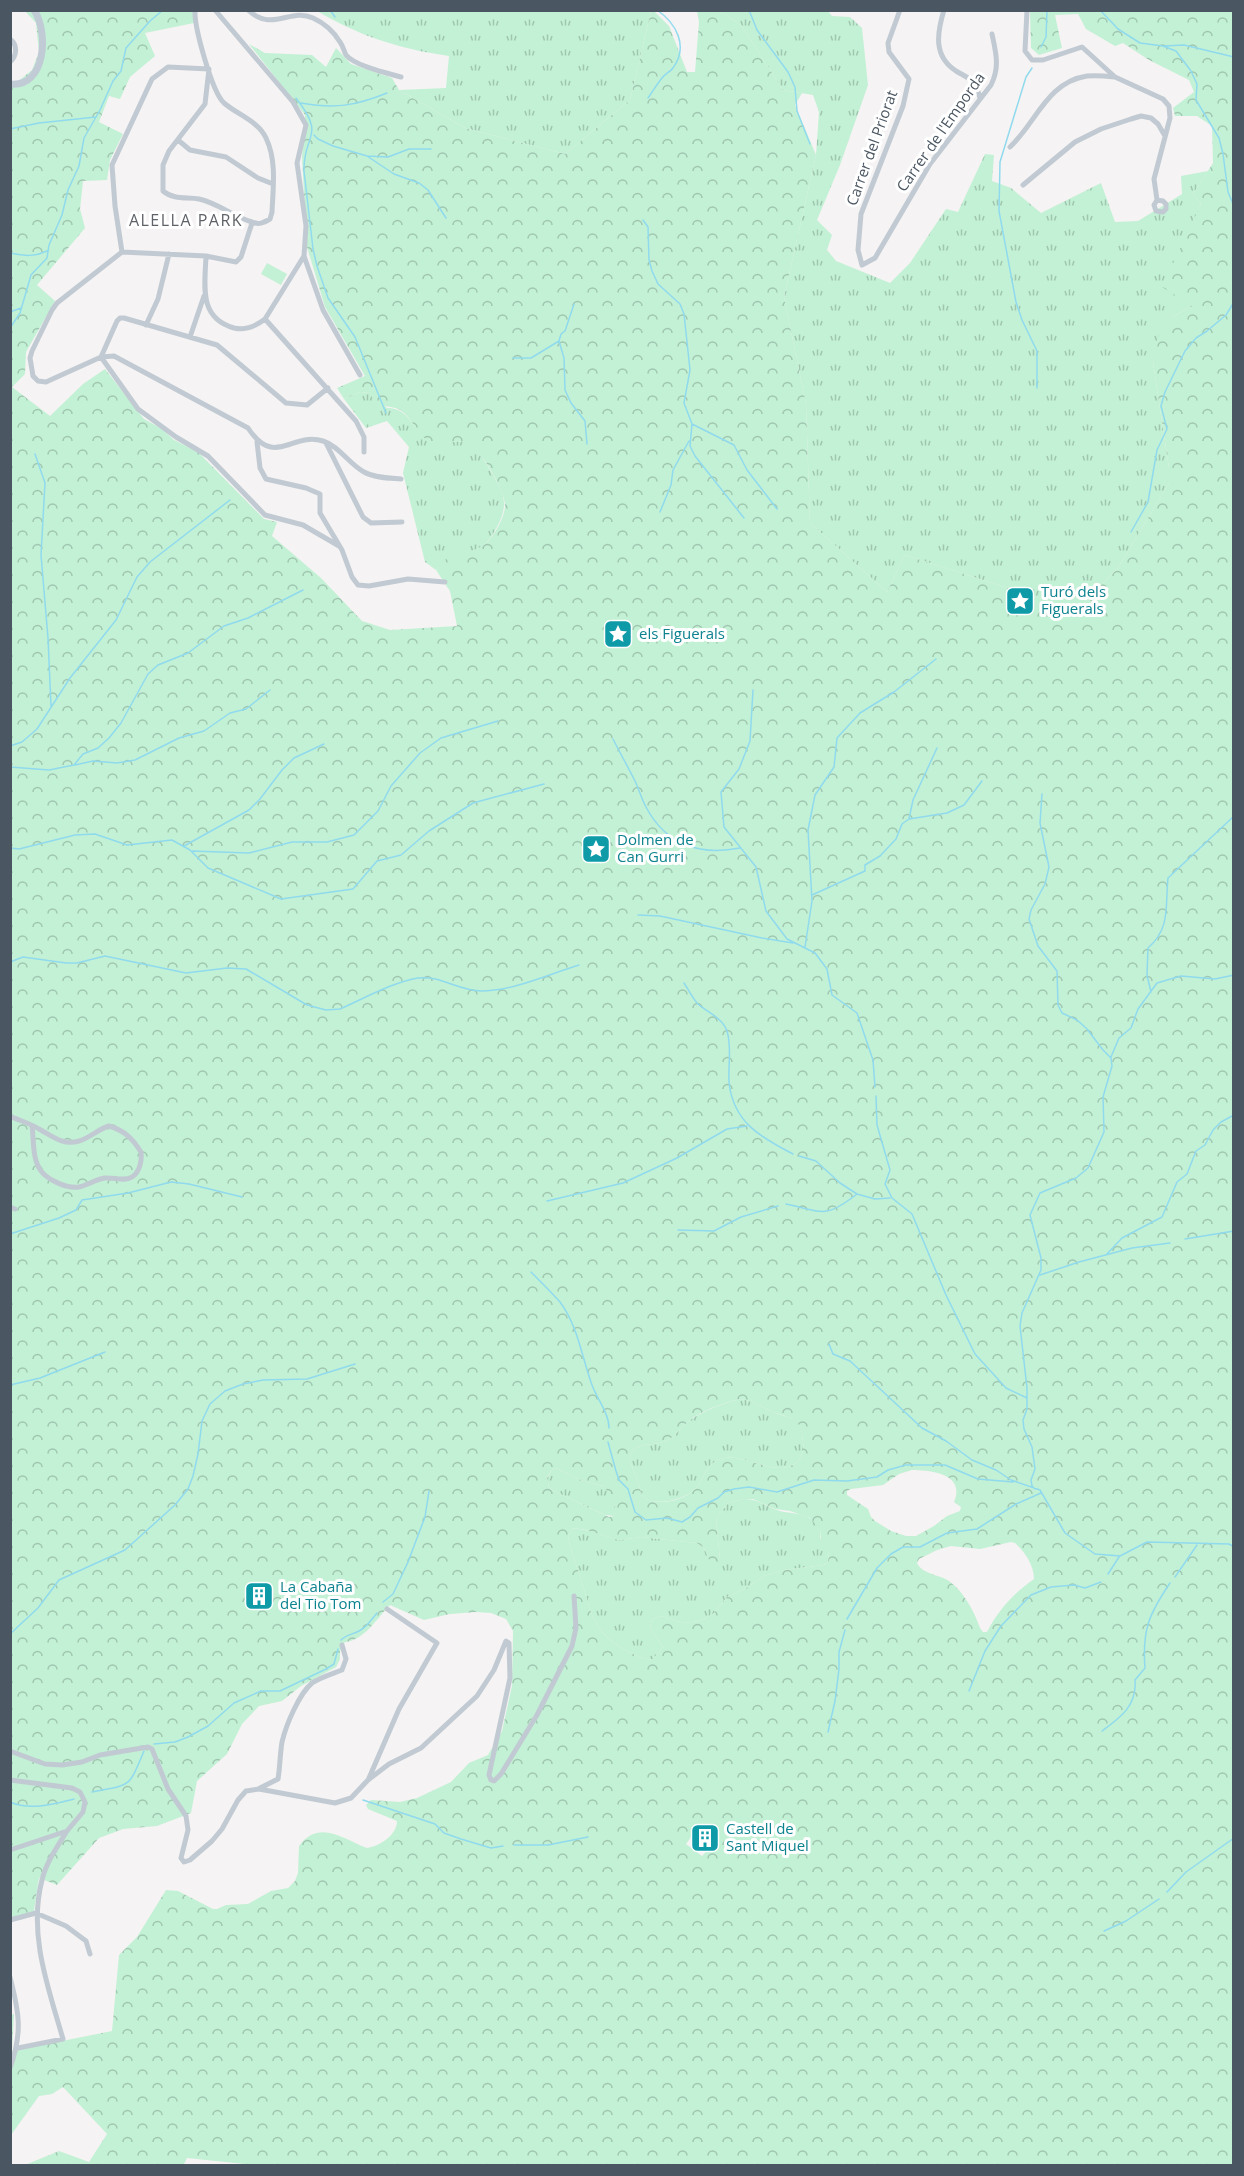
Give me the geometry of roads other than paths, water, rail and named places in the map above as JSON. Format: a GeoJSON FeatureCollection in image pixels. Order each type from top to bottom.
{"type":"FeatureCollection","features":[{"type":"Feature","properties":{"kind":"main road"},"geometry":{"type":"LineString","coordinates":[[10,84],[20,84],[28,79],[35,72],[42,56],[42,33],[34,10]]}},
{"type":"Feature","properties":{"kind":"street"},"geometry":{"type":"LineString","coordinates":[[195,10],[197,30],[218,95],[223,102],[256,124],[266,138],[273,167],[273,184],[270,219],[262,224],[252,223],[200,199],[177,198],[163,191],[163,165],[169,151],[205,104],[209,69]]}},
{"type":"Feature","properties":{"kind":"street"},"geometry":{"type":"LineString","coordinates":[[215,10],[293,102],[306,125],[297,162],[306,226],[304,256],[323,310],[360,375]]}},
{"type":"Feature","properties":{"kind":"street"},"geometry":{"type":"LineString","coordinates":[[248,10],[268,21],[277,21],[298,14],[312,17],[330,28],[340,41],[347,56],[363,65],[401,78]]}},
{"type":"Feature","properties":{"kind":"street","name":"Carrer del Priorat"},"geometry":{"type":"LineString","coordinates":[[862,265],[858,250],[861,214],[903,106],[909,79],[889,52],[888,43],[900,10]]}},
{"type":"Feature","properties":{"kind":"street"},"geometry":{"type":"LineString","coordinates":[[944,10],[938,31],[938,48],[954,70],[969,77],[977,85],[980,98]]}},
{"type":"Feature","properties":{"kind":"street"},"geometry":{"type":"LineString","coordinates":[[1027,10],[1025,51],[1032,60],[1044,60],[1082,47],[1115,77],[1163,99],[1169,106],[1170,118],[1154,179],[1157,200]]}},
{"type":"Feature","properties":{"kind":"street","name":"Carrer de l'Emporda"},"geometry":{"type":"LineString","coordinates":[[862,265],[875,258],[930,164],[991,85],[996,75],[997,60],[992,33]]}},
{"type":"Feature","properties":{"kind":"street"},"geometry":{"type":"LineString","coordinates":[[10,39],[16,47],[15,56],[10,62]]}},
{"type":"Feature","properties":{"kind":"street"},"geometry":{"type":"LineString","coordinates":[[122,252],[112,165],[153,78],[168,67],[209,69]]}},
{"type":"Feature","properties":{"kind":"street"},"geometry":{"type":"LineString","coordinates":[[1010,147],[1023,135],[1049,96],[1067,81],[1088,76],[1115,77]]}},
{"type":"Feature","properties":{"kind":"street"},"geometry":{"type":"LineString","coordinates":[[1023,184],[1075,142],[1101,129],[1141,116],[1151,118],[1158,124],[1165,136]]}},
{"type":"Feature","properties":{"kind":"street"},"geometry":{"type":"LineString","coordinates":[[178,140],[190,150],[226,157],[258,178],[273,184]]}},
{"type":"Feature","properties":{"kind":"street"},"geometry":{"type":"LineString","coordinates":[[252,223],[241,257],[236,262],[206,256],[122,252],[57,303],[32,351],[33,376],[38,381],[46,382],[101,357],[114,356],[248,428],[257,442],[260,468],[266,479],[306,488],[320,494],[320,513],[345,555],[352,577],[362,587],[408,579],[445,582]]}},
{"type":"Feature","properties":{"kind":"street"},"geometry":{"type":"LineString","coordinates":[[146,325],[158,299],[169,254]]}},
{"type":"Feature","properties":{"kind":"street"},"geometry":{"type":"LineString","coordinates":[[206,256],[205,294],[211,316],[225,325],[240,329],[256,327],[265,319],[304,256]]}},
{"type":"Feature","properties":{"kind":"street"},"geometry":{"type":"LineString","coordinates":[[190,337],[205,294]]}},
{"type":"Feature","properties":{"kind":"street"},"geometry":{"type":"LineString","coordinates":[[101,357],[120,318],[217,345],[286,403],[307,405],[328,388]]}},
{"type":"Feature","properties":{"kind":"street"},"geometry":{"type":"LineString","coordinates":[[265,319],[356,421],[364,437],[364,452]]}},
{"type":"Feature","properties":{"kind":"street"},"geometry":{"type":"LineString","coordinates":[[101,357],[138,409],[176,437],[208,456],[265,515],[298,523],[339,546]]}},
{"type":"Feature","properties":{"kind":"street"},"geometry":{"type":"LineString","coordinates":[[257,442],[279,448],[314,439],[326,441],[362,471],[381,477],[401,479]]}},
{"type":"Feature","properties":{"kind":"street"},"geometry":{"type":"LineString","coordinates":[[326,441],[363,517],[371,523],[402,522]]}},
{"type":"Feature","properties":{"kind":"street"},"geometry":{"type":"LineString","coordinates":[[10,1117],[32,1126],[52,1138],[68,1142],[83,1140],[109,1126],[121,1130],[129,1134],[141,1152],[140,1167],[130,1178],[102,1178],[80,1186],[52,1180],[41,1171],[32,1126]]}},
{"type":"Feature","properties":{"kind":"street"},"geometry":{"type":"LineString","coordinates":[[259,1789],[335,1803],[351,1798],[368,1780],[389,1764],[421,1748],[477,1696],[494,1670],[506,1641],[509,1643],[510,1677],[489,1775],[490,1780],[494,1781],[537,1715],[572,1646],[576,1628],[574,1596]]}},
{"type":"Feature","properties":{"kind":"street"},"geometry":{"type":"LineString","coordinates":[[368,1780],[399,1709],[437,1643],[387,1609]]}},
{"type":"Feature","properties":{"kind":"street"},"geometry":{"type":"LineString","coordinates":[[10,1751],[45,1764],[62,1765],[82,1762],[100,1755],[152,1749],[168,1790],[186,1816],[188,1830],[181,1858],[184,1862],[190,1860],[212,1841],[246,1791],[259,1789],[278,1779],[282,1760],[282,1742],[295,1707],[310,1685],[342,1670],[346,1659],[342,1645]]}},
{"type":"Feature","properties":{"kind":"street"},"geometry":{"type":"LineString","coordinates":[[10,1780],[72,1788],[80,1792],[85,1802],[83,1812],[67,1831],[52,1855],[42,1879],[36,1912],[38,1942],[63,2038],[18,2048]]}},
{"type":"Feature","properties":{"kind":"street"},"geometry":{"type":"LineString","coordinates":[[10,1850],[67,1831]]}},
{"type":"Feature","properties":{"kind":"street"},"geometry":{"type":"LineString","coordinates":[[10,1920],[36,1912],[66,1926],[87,1941],[90,1954]]}},
{"type":"Feature","properties":{"kind":"street"},"geometry":{"type":"LineString","coordinates":[[10,1977],[20,2015],[18,2048],[10,2068]]}},
{"type":"Feature","properties":{"kind":"waterway"},"geometry":{"type":"LineString","coordinates":[[10,328],[20,313],[31,275],[47,258],[49,245],[62,215],[68,190],[79,166],[84,138],[113,81],[121,71],[126,48],[163,10]]}},
{"type":"Feature","properties":{"kind":"waterway"},"geometry":{"type":"LineString","coordinates":[[330,10],[335,17]]}},
{"type":"Feature","properties":{"kind":"waterway"},"geometry":{"type":"LineString","coordinates":[[648,98],[662,78],[673,68],[680,51],[675,28],[657,10]]}},
{"type":"Feature","properties":{"kind":"waterway"},"geometry":{"type":"LineString","coordinates":[[749,10],[757,30],[788,72],[795,87],[797,111],[810,144]]}},
{"type":"Feature","properties":{"kind":"waterway"},"geometry":{"type":"LineString","coordinates":[[1041,47],[1046,37],[1047,10]]}},
{"type":"Feature","properties":{"kind":"waterway"},"geometry":{"type":"LineString","coordinates":[[1100,10],[1118,29],[1140,43],[1163,46],[1176,51],[1191,71],[1197,84],[1196,100],[1219,138],[1228,192],[1234,206]]}},
{"type":"Feature","properties":{"kind":"waterway"},"geometry":{"type":"LineString","coordinates":[[1164,46],[1184,45],[1234,57]]}},
{"type":"Feature","properties":{"kind":"waterway"},"geometry":{"type":"LineString","coordinates":[[1032,68],[1026,77],[1000,162],[999,211],[1016,302],[1037,351],[1037,388]]}},
{"type":"Feature","properties":{"kind":"waterway"},"geometry":{"type":"LineString","coordinates":[[301,103],[324,106],[345,105],[387,93]]}},
{"type":"Feature","properties":{"kind":"waterway"},"geometry":{"type":"LineString","coordinates":[[296,98],[305,111],[312,129],[304,171],[317,266],[328,298],[355,337],[386,413]]}},
{"type":"Feature","properties":{"kind":"waterway"},"geometry":{"type":"LineString","coordinates":[[10,129],[39,123],[96,117]]}},
{"type":"Feature","properties":{"kind":"waterway"},"geometry":{"type":"LineString","coordinates":[[314,135],[333,146],[367,156],[394,174],[419,183],[428,190],[446,218]]}},
{"type":"Feature","properties":{"kind":"waterway"},"geometry":{"type":"LineString","coordinates":[[367,156],[388,157],[409,149],[431,149]]}},
{"type":"Feature","properties":{"kind":"waterway"},"geometry":{"type":"LineString","coordinates":[[643,220],[648,227],[649,260],[652,271],[658,284],[680,304],[684,314],[690,370],[684,403],[692,424],[734,445],[747,470],[777,509]]}},
{"type":"Feature","properties":{"kind":"waterway"},"geometry":{"type":"LineString","coordinates":[[1234,236],[1234,241]]}},
{"type":"Feature","properties":{"kind":"waterway"},"geometry":{"type":"LineString","coordinates":[[10,253],[29,255],[47,251]]}},
{"type":"Feature","properties":{"kind":"waterway"},"geometry":{"type":"LineString","coordinates":[[1131,532],[1148,502],[1157,450],[1167,429],[1161,406],[1165,392],[1185,351],[1196,338],[1226,315],[1234,302]]}},
{"type":"Feature","properties":{"kind":"waterway"},"geometry":{"type":"LineString","coordinates":[[574,304],[565,331],[561,334],[559,341],[564,358],[565,390],[571,403],[585,421],[587,444]]}},
{"type":"Feature","properties":{"kind":"waterway"},"geometry":{"type":"LineString","coordinates":[[10,312],[21,308]]}},
{"type":"Feature","properties":{"kind":"waterway"},"geometry":{"type":"LineString","coordinates":[[513,358],[531,358],[559,341]]}},
{"type":"Feature","properties":{"kind":"waterway"},"geometry":{"type":"LineString","coordinates":[[692,424],[690,446],[695,456],[744,518]]}},
{"type":"Feature","properties":{"kind":"waterway"},"geometry":{"type":"LineString","coordinates":[[660,512],[671,485],[673,470],[689,441]]}},
{"type":"Feature","properties":{"kind":"waterway"},"geometry":{"type":"LineString","coordinates":[[35,454],[45,483],[41,555],[51,706]]}},
{"type":"Feature","properties":{"kind":"waterway"},"geometry":{"type":"LineString","coordinates":[[10,746],[22,742],[37,729],[70,678],[116,620],[137,577],[150,562],[230,500]]}},
{"type":"Feature","properties":{"kind":"waterway"},"geometry":{"type":"LineString","coordinates":[[10,767],[49,770],[74,765],[83,754],[98,748],[109,738],[121,723],[148,674],[158,665],[188,653],[224,626],[248,618],[303,590]]}},
{"type":"Feature","properties":{"kind":"waterway"},"geometry":{"type":"LineString","coordinates":[[805,947],[812,901],[808,830],[815,795],[834,767],[837,738],[860,713],[894,692],[936,659]]}},
{"type":"Feature","properties":{"kind":"waterway"},"geometry":{"type":"LineString","coordinates":[[75,765],[93,761],[117,763],[135,760],[179,738],[204,731],[230,713],[246,709],[270,690]]}},
{"type":"Feature","properties":{"kind":"waterway"},"geometry":{"type":"LineString","coordinates":[[753,690],[750,741],[739,769],[721,792],[724,827],[756,867],[766,911],[787,939],[815,953],[827,969],[832,995],[857,1013],[873,1060],[875,1087]]}},
{"type":"Feature","properties":{"kind":"waterway"},"geometry":{"type":"LineString","coordinates":[[192,851],[249,853],[292,842],[327,842],[354,835],[378,811],[391,786],[420,753],[441,738],[498,721]]}},
{"type":"Feature","properties":{"kind":"waterway"},"geometry":{"type":"LineString","coordinates":[[613,739],[646,807],[664,831],[674,839],[698,849],[740,848]]}},
{"type":"Feature","properties":{"kind":"waterway"},"geometry":{"type":"LineString","coordinates":[[184,846],[249,810],[294,758],[324,744]]}},
{"type":"Feature","properties":{"kind":"waterway"},"geometry":{"type":"LineString","coordinates":[[909,819],[913,800],[937,748]]}},
{"type":"Feature","properties":{"kind":"waterway"},"geometry":{"type":"LineString","coordinates":[[812,895],[865,871],[865,865],[880,856],[896,839],[902,824],[909,819],[947,813],[964,805],[982,781]]}},
{"type":"Feature","properties":{"kind":"waterway"},"geometry":{"type":"LineString","coordinates":[[10,848],[19,849],[75,835],[95,834],[127,845],[172,840],[190,850],[208,868],[281,899],[353,889],[377,861],[401,855],[429,831],[473,803],[544,784]]}},
{"type":"Feature","properties":{"kind":"waterway"},"geometry":{"type":"LineString","coordinates":[[1035,1489],[1031,1480],[1035,1469],[1032,1447],[1024,1429],[1023,1420],[1027,1409],[1027,1388],[1020,1326],[1022,1313],[1041,1270],[1041,1258],[1030,1215],[1040,1193],[1076,1178],[1088,1168],[1104,1132],[1103,1097],[1112,1066],[1111,1058],[1087,1029],[1077,1020],[1062,1013],[1058,1005],[1057,971],[1038,946],[1029,919],[1031,910],[1045,884],[1049,867],[1040,823],[1042,794]]}},
{"type":"Feature","properties":{"kind":"waterway"},"geometry":{"type":"LineString","coordinates":[[1151,992],[1147,975],[1148,948],[1164,924],[1168,878],[1234,816]]}},
{"type":"Feature","properties":{"kind":"waterway"},"geometry":{"type":"LineString","coordinates":[[638,915],[660,916],[793,943]]}},
{"type":"Feature","properties":{"kind":"waterway"},"geometry":{"type":"LineString","coordinates":[[10,962],[23,957],[77,963],[105,956],[186,973],[227,968],[246,969],[307,1005],[326,1010],[340,1009],[388,987],[418,978],[434,979],[465,989],[481,991],[518,985],[579,965]]}},
{"type":"Feature","properties":{"kind":"waterway"},"geometry":{"type":"LineString","coordinates":[[1111,1057],[1119,1038],[1131,1028],[1138,1009],[1157,983],[1181,976],[1215,979],[1234,975]]}},
{"type":"Feature","properties":{"kind":"waterway"},"geometry":{"type":"LineString","coordinates":[[684,983],[697,1003],[725,1026],[730,1050],[729,1082],[736,1108],[742,1118],[759,1134],[793,1154]]}},
{"type":"Feature","properties":{"kind":"waterway"},"geometry":{"type":"LineString","coordinates":[[876,1096],[877,1125],[890,1170],[885,1184],[892,1198],[912,1214],[946,1295],[975,1354],[1006,1388],[1027,1398]]}},
{"type":"Feature","properties":{"kind":"waterway"},"geometry":{"type":"LineString","coordinates":[[1107,1254],[1122,1238],[1162,1217],[1177,1182],[1187,1174],[1196,1151],[1205,1145],[1213,1130],[1221,1122],[1234,1115]]}},
{"type":"Feature","properties":{"kind":"waterway"},"geometry":{"type":"LineString","coordinates":[[547,1201],[623,1183],[677,1158],[727,1129],[747,1126]]}},
{"type":"Feature","properties":{"kind":"waterway"},"geometry":{"type":"LineString","coordinates":[[799,1156],[816,1161],[840,1183],[857,1194],[875,1199],[890,1198]]}},
{"type":"Feature","properties":{"kind":"waterway"},"geometry":{"type":"LineString","coordinates":[[10,1234],[76,1210],[82,1200],[128,1193],[171,1182],[242,1197]]}},
{"type":"Feature","properties":{"kind":"waterway"},"geometry":{"type":"LineString","coordinates":[[786,1204],[823,1211],[838,1207],[857,1194]]}},
{"type":"Feature","properties":{"kind":"waterway"},"geometry":{"type":"LineString","coordinates":[[678,1230],[714,1231],[741,1217],[778,1206]]}},
{"type":"Feature","properties":{"kind":"waterway"},"geometry":{"type":"LineString","coordinates":[[1185,1239],[1234,1231]]}},
{"type":"Feature","properties":{"kind":"waterway"},"geometry":{"type":"LineString","coordinates":[[1040,1275],[1132,1248],[1170,1243]]}},
{"type":"Feature","properties":{"kind":"waterway"},"geometry":{"type":"LineString","coordinates":[[531,1272],[566,1311],[579,1342],[592,1385],[607,1417],[609,1428]]}},
{"type":"Feature","properties":{"kind":"waterway"},"geometry":{"type":"LineString","coordinates":[[829,1344],[833,1354],[850,1361],[922,1428],[946,1441],[972,1460],[996,1470],[1011,1480],[1040,1490],[1065,1533],[1095,1554],[1120,1556],[1147,1542],[1229,1544],[1234,1547]]}},
{"type":"Feature","properties":{"kind":"waterway"},"geometry":{"type":"LineString","coordinates":[[10,1385],[40,1378],[105,1352]]}},
{"type":"Feature","properties":{"kind":"waterway"},"geometry":{"type":"LineString","coordinates":[[10,1634],[38,1608],[59,1580],[125,1550],[175,1505],[188,1489],[193,1476],[202,1421],[210,1404],[225,1391],[263,1380],[307,1379],[355,1364]]}},
{"type":"Feature","properties":{"kind":"waterway"},"geometry":{"type":"LineString","coordinates":[[608,1442],[619,1480],[628,1489],[635,1512],[646,1520],[667,1518],[682,1522],[698,1508],[718,1498],[724,1492],[734,1489],[749,1487],[777,1492],[814,1480],[847,1481],[877,1477],[888,1470],[906,1465],[945,1465],[978,1479],[1013,1482]]}},
{"type":"Feature","properties":{"kind":"waterway"},"geometry":{"type":"LineString","coordinates":[[383,1602],[393,1594],[408,1562],[425,1517],[429,1491]]}},
{"type":"Feature","properties":{"kind":"waterway"},"geometry":{"type":"LineString","coordinates":[[847,1619],[877,1568],[891,1554],[903,1547],[920,1547],[947,1533],[977,1529],[1016,1504],[1041,1493]]}},
{"type":"Feature","properties":{"kind":"waterway"},"geometry":{"type":"LineString","coordinates":[[1175,1577],[1197,1545]]}},
{"type":"Feature","properties":{"kind":"waterway"},"geometry":{"type":"LineString","coordinates":[[1108,1574],[1119,1557]]}},
{"type":"Feature","properties":{"kind":"waterway"},"geometry":{"type":"LineString","coordinates":[[969,1691],[985,1651],[1001,1626],[1031,1595],[1051,1587],[1074,1585],[1085,1588],[1101,1582]]}},
{"type":"Feature","properties":{"kind":"waterway"},"geometry":{"type":"LineString","coordinates":[[1102,1731],[1121,1716],[1130,1704],[1135,1689],[1135,1680],[1145,1668],[1144,1655],[1148,1623],[1170,1583]]}},
{"type":"Feature","properties":{"kind":"waterway"},"geometry":{"type":"LineString","coordinates":[[341,1640],[364,1627],[377,1613]]}},
{"type":"Feature","properties":{"kind":"waterway"},"geometry":{"type":"LineString","coordinates":[[828,1732],[835,1701],[839,1652],[845,1630]]}},
{"type":"Feature","properties":{"kind":"waterway"},"geometry":{"type":"LineString","coordinates":[[154,1744],[175,1742],[188,1737],[208,1726],[234,1703],[261,1691],[280,1691],[326,1669],[334,1664],[338,1649]]}},
{"type":"Feature","properties":{"kind":"waterway"},"geometry":{"type":"LineString","coordinates":[[92,1792],[115,1788],[127,1783],[135,1772],[144,1751]]}},
{"type":"Feature","properties":{"kind":"waterway"},"geometry":{"type":"LineString","coordinates":[[10,1802],[34,1806],[74,1799]]}},
{"type":"Feature","properties":{"kind":"waterway"},"geometry":{"type":"LineString","coordinates":[[363,1800],[435,1824],[444,1833],[461,1839],[491,1848],[503,1846]]}},
{"type":"Feature","properties":{"kind":"waterway"},"geometry":{"type":"LineString","coordinates":[[514,1845],[548,1845],[588,1837]]}},
{"type":"Feature","properties":{"kind":"waterway"},"geometry":{"type":"LineString","coordinates":[[1167,1892],[1186,1872],[1234,1838]]}},
{"type":"Feature","properties":{"kind":"waterway"},"geometry":{"type":"LineString","coordinates":[[1104,1931],[1126,1921],[1159,1899]]}},
{"type":"Feature","properties":{"kind":"place","name":"Turó dels Figuerals"},"geometry":{"type":"Point","coordinates":[1020,601]}},
{"type":"Feature","properties":{"kind":"place","name":"els Figuerals"},"geometry":{"type":"Point","coordinates":[618,634]}},
{"type":"Feature","properties":{"kind":"place","name":"Dolmen de Can Gurri"},"geometry":{"type":"Point","coordinates":[596,849]}},
{"type":"Feature","properties":{"kind":"place","name":"La Cabaña del Tio Tom"},"geometry":{"type":"Point","coordinates":[259,1596]}},
{"type":"Feature","properties":{"kind":"place","name":"Castell de Sant Miquel"},"geometry":{"type":"Point","coordinates":[705,1838]}},
{"type":"Feature","properties":{"kind":"district","name":"ALELLA PARK"},"geometry":{"type":"Point","coordinates":[186,220]}}]}
